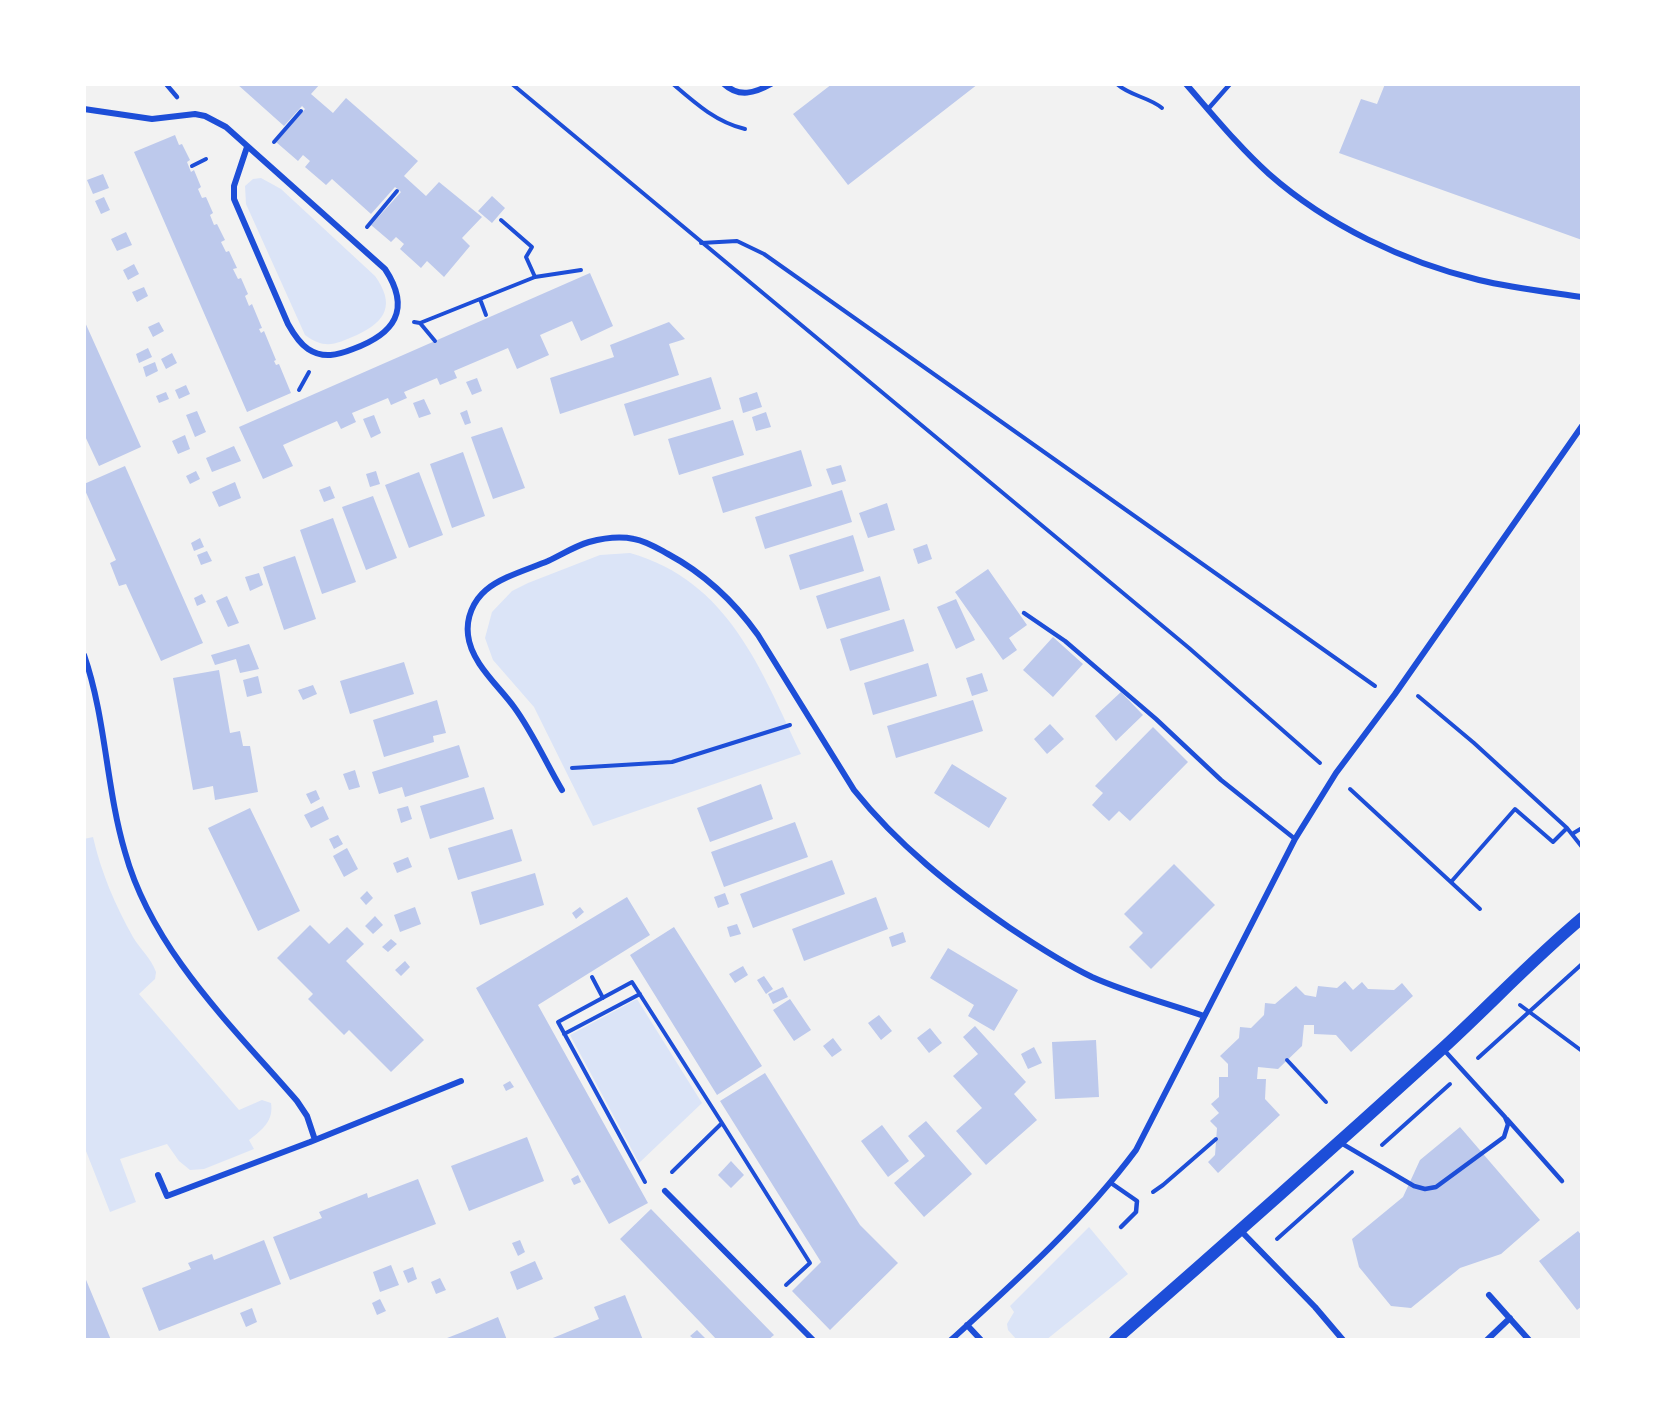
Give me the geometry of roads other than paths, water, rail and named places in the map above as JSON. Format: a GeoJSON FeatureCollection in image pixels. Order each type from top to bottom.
{"type":"FeatureCollection","features":[{"type":"Feature","properties":{"kind":"main road"},"geometry":{"type":"LineString","coordinates":[[1115,1340],[1339,1142],[1582,918]]}},
{"type":"Feature","properties":{"kind":"street"},"geometry":{"type":"LineString","coordinates":[[724,84],[731,90],[745,94],[771,84]]}},
{"type":"Feature","properties":{"kind":"street"},"geometry":{"type":"LineString","coordinates":[[1186,84],[1252,158],[1286,188],[1372,241],[1408,257],[1479,280],[1582,297]]}},
{"type":"Feature","properties":{"kind":"street"},"geometry":{"type":"LineString","coordinates":[[84,109],[152,119],[182,114],[205,116],[225,128],[260,158],[385,269],[395,286],[396,320],[388,330],[372,342],[330,356],[309,349],[288,324],[234,199],[234,186],[247,147]]}},
{"type":"Feature","properties":{"kind":"street"},"geometry":{"type":"LineString","coordinates":[[951,1340],[1038,1259],[1111,1183],[1136,1150],[1295,839],[1336,773],[1395,694],[1582,426]]}},
{"type":"Feature","properties":{"kind":"street"},"geometry":{"type":"LineString","coordinates":[[562,790],[515,709],[471,647],[468,634],[472,607],[479,597],[494,584],[589,542],[606,538],[636,539],[652,545],[712,582],[744,615],[854,790],[872,814],[902,844],[988,913],[1048,953],[1084,973],[1204,1016]]}},
{"type":"Feature","properties":{"kind":"street"},"geometry":{"type":"LineString","coordinates":[[84,656],[94,687],[105,761],[122,843],[144,904],[160,934],[204,992],[297,1101],[307,1116],[315,1140]]}},
{"type":"Feature","properties":{"kind":"street"},"geometry":{"type":"LineString","coordinates":[[158,1175],[167,1196],[461,1081]]}},
{"type":"Feature","properties":{"kind":"street"},"geometry":{"type":"LineString","coordinates":[[665,1191],[813,1340]]}},
{"type":"Feature","properties":{"kind":"street"},"geometry":{"type":"LineString","coordinates":[[1241,1230],[1316,1307],[1343,1340]]}},
{"type":"Feature","properties":{"kind":"street"},"geometry":{"type":"LineString","coordinates":[[1489,1295],[1529,1340]]}},
{"type":"Feature","properties":{"kind":"street"},"geometry":{"type":"LineString","coordinates":[[1487,1340],[1510,1318]]}},
{"type":"Feature","properties":{"kind":"street"},"geometry":{"type":"LineString","coordinates":[[967,1325],[981,1340]]}},
{"type":"Feature","properties":{"kind":"lane"},"geometry":{"type":"LineString","coordinates":[[166,84],[177,97]]}},
{"type":"Feature","properties":{"kind":"lane"},"geometry":{"type":"LineString","coordinates":[[1208,109],[1230,84]]}},
{"type":"Feature","properties":{"kind":"lane"},"geometry":{"type":"LineString","coordinates":[[1024,613],[1065,641],[1156,719],[1221,780],[1295,839]]}},
{"type":"Feature","properties":{"kind":"lane"},"geometry":{"type":"LineString","coordinates":[[1443,1048],[1562,1181]]}},
{"type":"Feature","properties":{"kind":"lane"},"geometry":{"type":"LineString","coordinates":[[1339,1142],[1413,1186],[1425,1189],[1436,1187],[1504,1137],[1508,1124],[1505,1116]]}},
{"type":"Feature","properties":{"kind":"lane"},"geometry":{"type":"LineString","coordinates":[[1111,1183],[1137,1201],[1136,1212],[1121,1227]]}}]}
